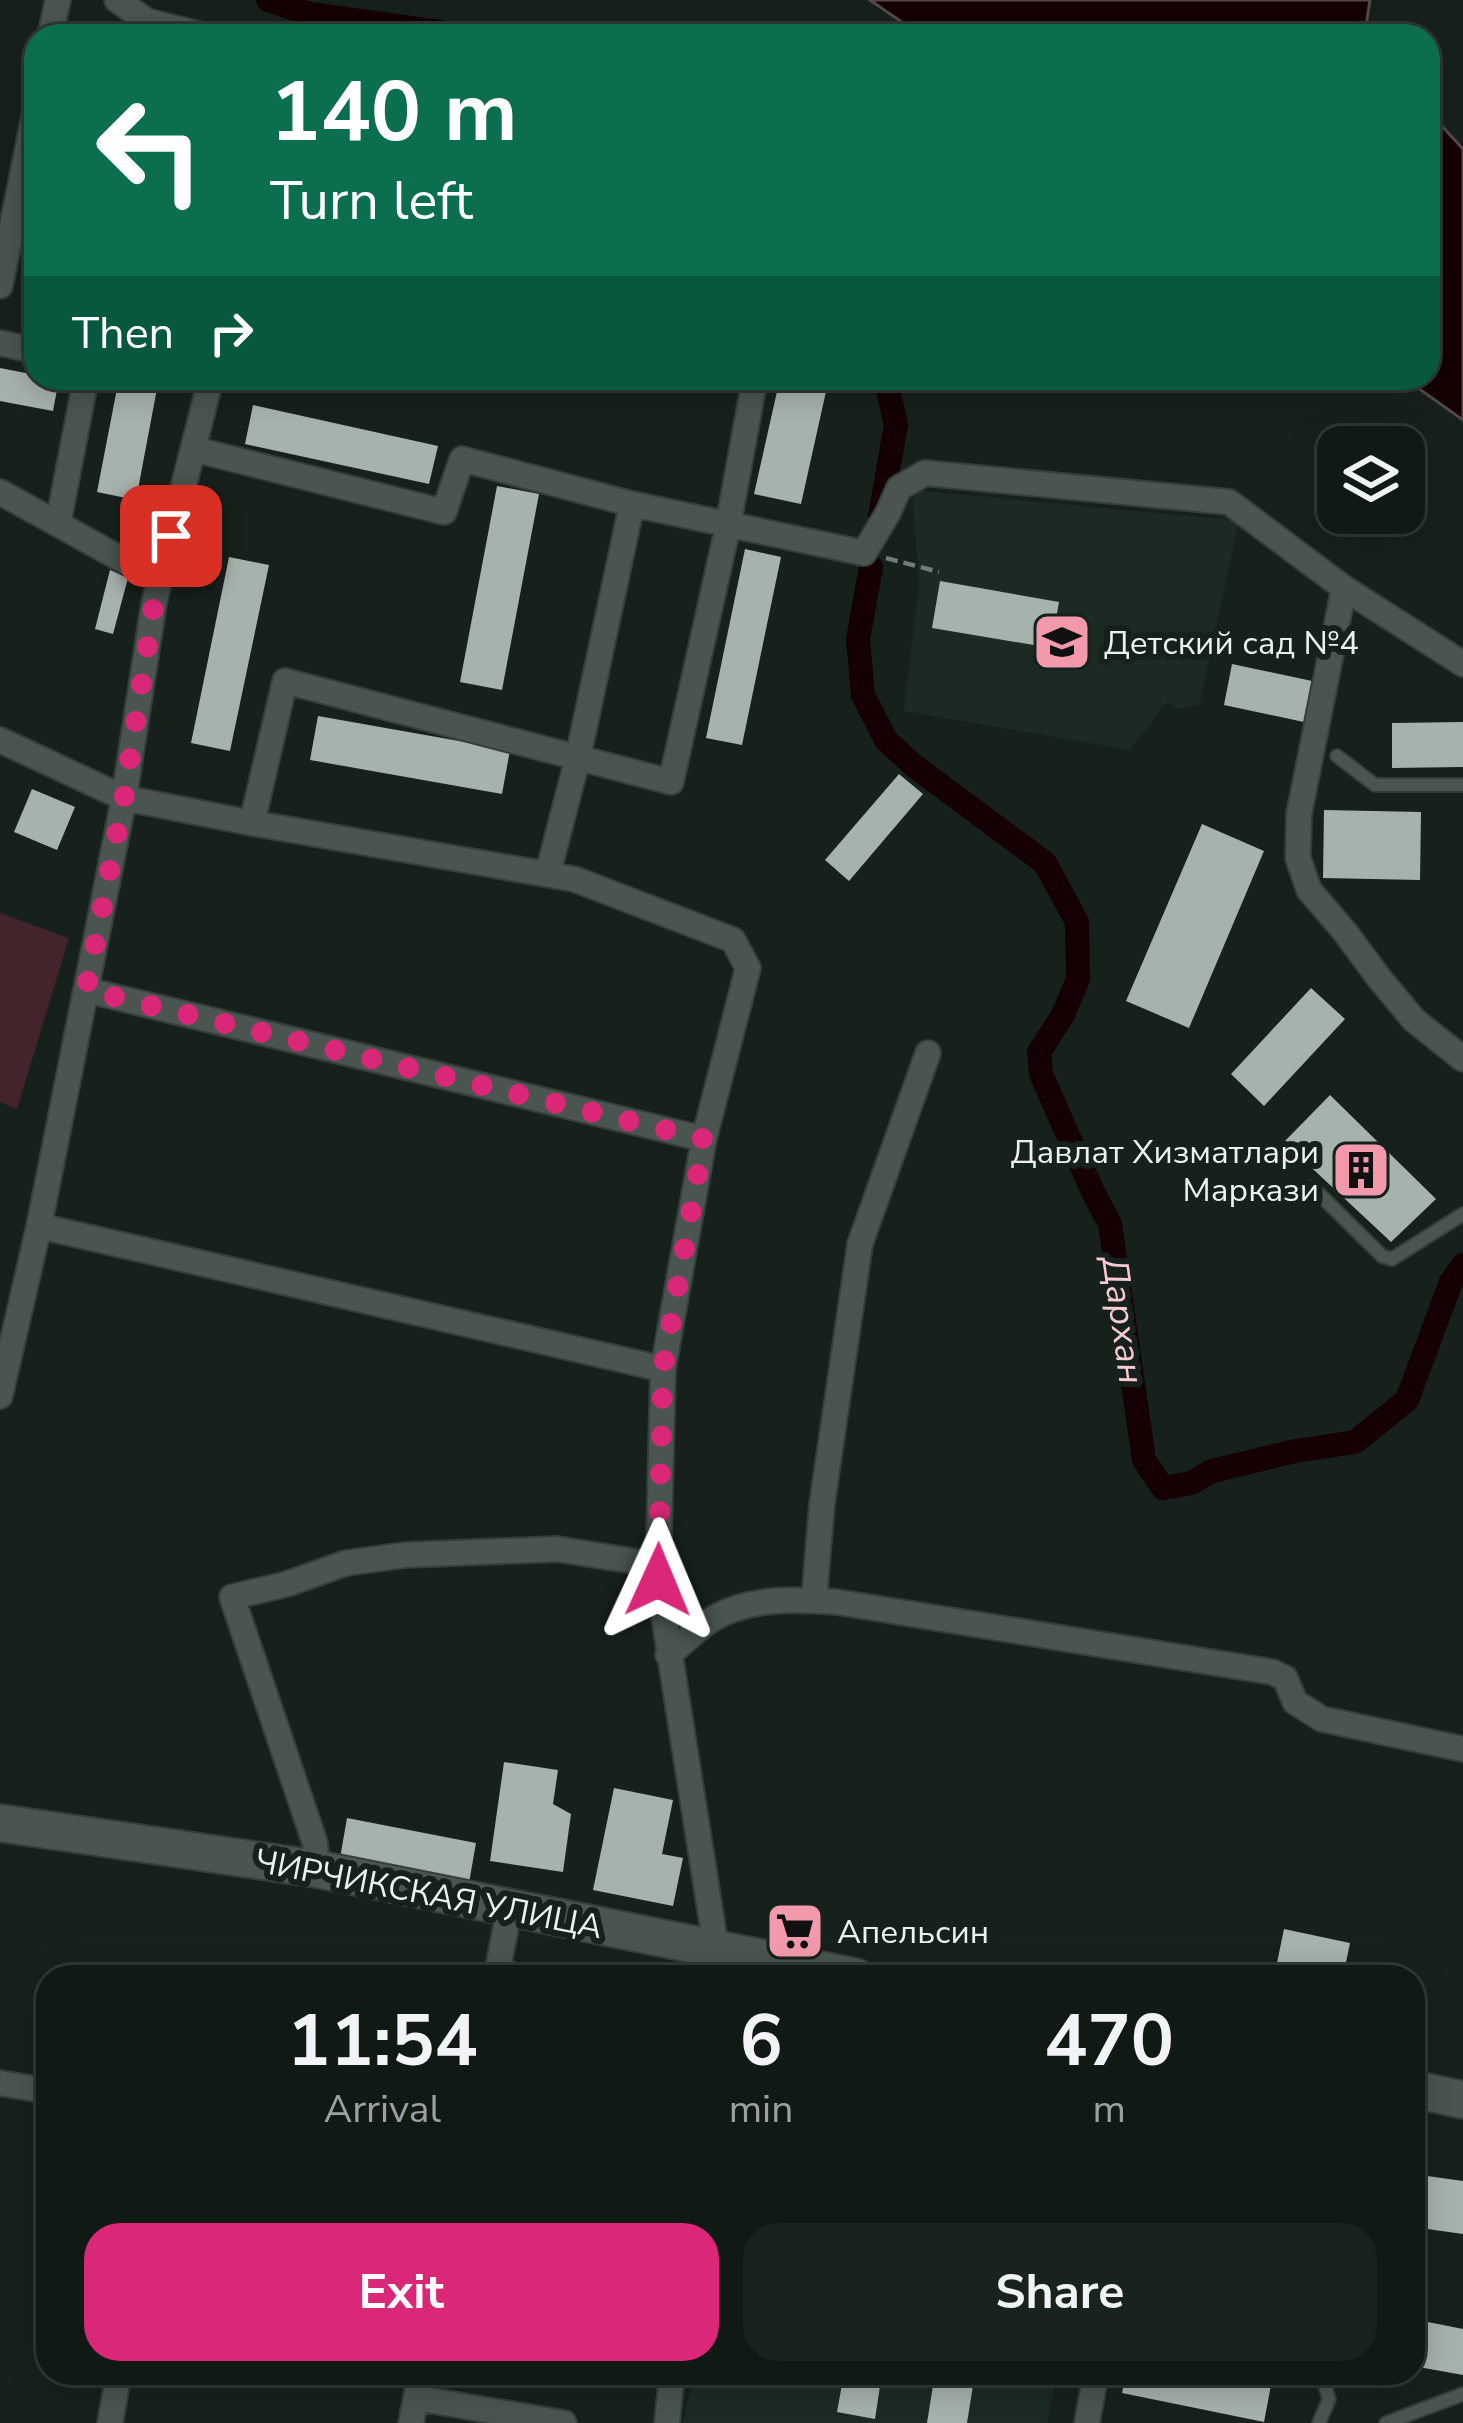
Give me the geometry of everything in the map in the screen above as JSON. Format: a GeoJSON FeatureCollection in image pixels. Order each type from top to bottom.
{"type":"FeatureCollection","features":[{"type":"Feature","properties":{"kind":"main road","name":"ЧИРЧИКСКАЯ УЛИЦА"},"geometry":{"type":"LineString","coordinates":[[0,1823],[317,1868],[771,1965]]}},
{"type":"Feature","properties":{"kind":"main road"},"geometry":{"type":"LineString","coordinates":[[1425,2092],[1463,2100]]}},
{"type":"Feature","properties":{"kind":"street"},"geometry":{"type":"LineString","coordinates":[[117,0],[159,24]]}},
{"type":"Feature","properties":{"kind":"street"},"geometry":{"type":"LineString","coordinates":[[0,286],[24,167]]}},
{"type":"Feature","properties":{"kind":"street"},"geometry":{"type":"LineString","coordinates":[[58,524],[84,390]]}},
{"type":"Feature","properties":{"kind":"street"},"geometry":{"type":"LineString","coordinates":[[0,1396],[39,1226],[124,798],[159,580],[209,390]]}},
{"type":"Feature","properties":{"kind":"street"},"geometry":{"type":"LineString","coordinates":[[252,824],[285,681],[670,782],[728,526],[752,390]]}},
{"type":"Feature","properties":{"kind":"street"},"geometry":{"type":"LineString","coordinates":[[193,448],[445,512],[462,459],[632,504],[864,553],[898,488],[926,473],[1229,502],[1344,588],[1463,664]]}},
{"type":"Feature","properties":{"kind":"street"},"geometry":{"type":"LineString","coordinates":[[0,492],[159,580]]}},
{"type":"Feature","properties":{"kind":"street"},"geometry":{"type":"LineString","coordinates":[[552,874],[632,504]]}},
{"type":"Feature","properties":{"kind":"street"},"geometry":{"type":"LineString","coordinates":[[1344,588],[1299,814],[1298,858],[1309,890],[1379,978],[1414,1020],[1463,1059]]}},
{"type":"Feature","properties":{"kind":"street"},"geometry":{"type":"LineString","coordinates":[[0,740],[124,798],[574,879],[733,940],[748,968],[704,1139],[663,1369],[658,1565],[668,1654],[728,1959]]}},
{"type":"Feature","properties":{"kind":"street"},"geometry":{"type":"LineString","coordinates":[[86,990],[704,1139]]}},
{"type":"Feature","properties":{"kind":"street"},"geometry":{"type":"LineString","coordinates":[[814,1600],[822,1504],[860,1244],[928,1053]]}},
{"type":"Feature","properties":{"kind":"street"},"geometry":{"type":"LineString","coordinates":[[39,1226],[663,1369]]}},
{"type":"Feature","properties":{"kind":"street"},"geometry":{"type":"LineString","coordinates":[[317,1868],[315,1843],[232,1598],[346,1564],[405,1556],[557,1549],[658,1565]]}},
{"type":"Feature","properties":{"kind":"street"},"geometry":{"type":"LineString","coordinates":[[668,1654],[710,1620],[734,1608],[814,1600],[1272,1672],[1285,1678],[1294,1702],[1322,1719],[1463,1749]]}},
{"type":"Feature","properties":{"kind":"street"},"geometry":{"type":"LineString","coordinates":[[498,1965],[510,1906]]}},
{"type":"Feature","properties":{"kind":"street"},"geometry":{"type":"LineString","coordinates":[[0,2083],[36,2089]]}},
{"type":"Feature","properties":{"kind":"street"},"geometry":{"type":"LineString","coordinates":[[110,2423],[117,2385]]}},
{"type":"Feature","properties":{"kind":"street"},"geometry":{"type":"LineString","coordinates":[[667,2423],[671,2385]]}},
{"type":"Feature","properties":{"kind":"street"},"geometry":{"type":"LineString","coordinates":[[1087,2423],[1094,2385]]}},
{"type":"Feature","properties":{"kind":"street"},"geometry":{"type":"LineString","coordinates":[[416,2398],[565,2423]]}},
{"type":"Feature","properties":{"kind":"lane"},"geometry":{"type":"LineString","coordinates":[[1337,756],[1375,785],[1463,785]]}},
{"type":"Feature","properties":{"kind":"lane"},"geometry":{"type":"LineString","coordinates":[[1312,1186],[1382,1256],[1392,1259],[1463,1214]]}},
{"type":"Feature","properties":{"kind":"lane"},"geometry":{"type":"LineString","coordinates":[[1319,2423],[1329,2399],[1325,2385]]}},
{"type":"Feature","properties":{"kind":"lane"},"geometry":{"type":"LineString","coordinates":[[1386,2423],[1463,2394]]}},
{"type":"Feature","properties":{"kind":"path"},"geometry":{"type":"LineString","coordinates":[[864,553],[939,572]]}},
{"type":"Feature","properties":{"kind":"shaded area"},"geometry":{"type":"Polygon","coordinates":[[[870,0],[1370,0],[1366,24],[905,24],[870,0]]]}},
{"type":"Feature","properties":{"kind":"shaded area"},"geometry":{"type":"Polygon","coordinates":[[[1440,124],[1463,149],[1463,420],[1421,390],[1440,390],[1440,124]]]}},
{"type":"Feature","properties":{"kind":"shaded area","name":"Детский сад №4"},"geometry":{"type":"Polygon","coordinates":[[[912,490],[1239,521],[1199,705],[1177,709],[1167,702],[1130,750],[904,711],[919,583],[912,490]]]}},
{"type":"Feature","properties":{"kind":"shaded area"},"geometry":{"type":"Polygon","coordinates":[[[0,913],[69,938],[17,1109],[0,1102],[0,913]]]}},
{"type":"Feature","properties":{"kind":"shaded area"},"geometry":{"type":"Polygon","coordinates":[[[691,2385],[1055,2385],[1047,2423],[683,2423],[691,2385]]]}},
{"type":"Feature","properties":{"kind":"building"},"geometry":{"type":"Polygon","coordinates":[[[0,368],[24,373],[24,390],[57,390],[53,411],[0,401],[0,368]]]}},
{"type":"Feature","properties":{"kind":"building"},"geometry":{"type":"Polygon","coordinates":[[[117,390],[157,390],[136,500],[97,492],[117,390]]]}},
{"type":"Feature","properties":{"kind":"building"},"geometry":{"type":"Polygon","coordinates":[[[777,390],[826,390],[801,504],[754,494],[777,390]]]}},
{"type":"Feature","properties":{"kind":"building"},"geometry":{"type":"Polygon","coordinates":[[[253,405],[438,446],[429,484],[245,444],[253,405]]]}},
{"type":"Feature","properties":{"kind":"building"},"geometry":{"type":"Polygon","coordinates":[[[497,486],[539,494],[502,690],[460,682],[497,486]]]}},
{"type":"Feature","properties":{"kind":"building"},"geometry":{"type":"Polygon","coordinates":[[[745,549],[781,557],[742,745],[706,738],[745,549]]]}},
{"type":"Feature","properties":{"kind":"building"},"geometry":{"type":"Polygon","coordinates":[[[229,557],[269,565],[230,751],[191,743],[229,557]]]}},
{"type":"Feature","properties":{"kind":"building"},"geometry":{"type":"Polygon","coordinates":[[[110,570],[128,578],[113,634],[95,629],[110,570]]]}},
{"type":"Feature","properties":{"kind":"building"},"geometry":{"type":"Polygon","coordinates":[[[940,581],[1059,602],[1051,648],[932,628],[940,581]]]}},
{"type":"Feature","properties":{"kind":"building"},"geometry":{"type":"Polygon","coordinates":[[[1232,664],[1312,681],[1304,722],[1224,705],[1232,664]]]}},
{"type":"Feature","properties":{"kind":"building"},"geometry":{"type":"Polygon","coordinates":[[[318,716],[510,750],[502,794],[310,760],[318,716]]]}},
{"type":"Feature","properties":{"kind":"building"},"geometry":{"type":"Polygon","coordinates":[[[1463,722],[1463,767],[1392,768],[1392,723],[1463,722]]]}},
{"type":"Feature","properties":{"kind":"building"},"geometry":{"type":"Polygon","coordinates":[[[899,774],[923,794],[849,881],[825,860],[899,774]]]}},
{"type":"Feature","properties":{"kind":"building"},"geometry":{"type":"Polygon","coordinates":[[[32,789],[75,807],[57,850],[14,832],[32,789]]]}},
{"type":"Feature","properties":{"kind":"building"},"geometry":{"type":"Polygon","coordinates":[[[1324,810],[1421,812],[1420,880],[1323,878],[1324,810]]]}},
{"type":"Feature","properties":{"kind":"building"},"geometry":{"type":"Polygon","coordinates":[[[1202,824],[1264,851],[1189,1028],[1126,1001],[1202,824]]]}},
{"type":"Feature","properties":{"kind":"building"},"geometry":{"type":"Polygon","coordinates":[[[1311,988],[1345,1019],[1264,1106],[1231,1074],[1311,988]]]}},
{"type":"Feature","properties":{"kind":"building","name":"Давлат Хизматлари Маркази"},"geometry":{"type":"Polygon","coordinates":[[[1330,1095],[1436,1199],[1391,1242],[1284,1142],[1330,1095]]]}},
{"type":"Feature","properties":{"kind":"building"},"geometry":{"type":"Polygon","coordinates":[[[504,1762],[558,1770],[553,1804],[571,1814],[563,1872],[490,1861],[504,1762]]]}},
{"type":"Feature","properties":{"kind":"building"},"geometry":{"type":"Polygon","coordinates":[[[614,1788],[673,1800],[662,1854],[683,1858],[673,1906],[593,1890],[614,1788]]]}},
{"type":"Feature","properties":{"kind":"building"},"geometry":{"type":"Polygon","coordinates":[[[347,1818],[476,1843],[469,1883],[340,1858],[347,1818]]]}},
{"type":"Feature","properties":{"kind":"building"},"geometry":{"type":"Polygon","coordinates":[[[1284,1929],[1350,1943],[1345,1965],[1276,1965],[1284,1929]]]}},
{"type":"Feature","properties":{"kind":"building"},"geometry":{"type":"Polygon","coordinates":[[[1425,2176],[1463,2181],[1463,2234],[1425,2229],[1425,2176]]]}},
{"type":"Feature","properties":{"kind":"building"},"geometry":{"type":"Polygon","coordinates":[[[1425,2321],[1463,2329],[1463,2375],[1425,2368],[1425,2321]]]}},
{"type":"Feature","properties":{"kind":"building"},"geometry":{"type":"Polygon","coordinates":[[[842,2385],[880,2385],[875,2419],[837,2412],[842,2385]]]}},
{"type":"Feature","properties":{"kind":"building"},"geometry":{"type":"Polygon","coordinates":[[[933,2385],[973,2385],[967,2423],[927,2423],[933,2385]]]}},
{"type":"Feature","properties":{"kind":"building"},"geometry":{"type":"Polygon","coordinates":[[[1124,2385],[1271,2385],[1264,2422],[1122,2393],[1124,2385]]]}},
{"type":"Feature","properties":{"kind":"waterway","name":"Дархан"},"geometry":{"type":"LineString","coordinates":[[268,0],[310,14],[382,24]]}},
{"type":"Feature","properties":{"kind":"waterway","name":"Дархан"},"geometry":{"type":"LineString","coordinates":[[880,516],[896,425],[888,390]]}},
{"type":"Feature","properties":{"kind":"waterway","name":"Дархан"},"geometry":{"type":"LineString","coordinates":[[871,567],[858,639],[863,695],[886,740],[1045,863],[1077,922],[1078,979],[1063,1015],[1039,1052],[1041,1074],[1110,1224],[1144,1460],[1163,1488],[1295,1451],[1355,1442],[1407,1400],[1451,1282],[1463,1265]]}},
{"type":"Feature","properties":{"kind":"place","name":"Детский сад №4"},"geometry":{"type":"Point","coordinates":[1062,642]}},
{"type":"Feature","properties":{"kind":"place","name":"Давлат Хизматлари Маркази"},"geometry":{"type":"Point","coordinates":[1361,1170]}},
{"type":"Feature","properties":{"kind":"place","name":"Апельсин"},"geometry":{"type":"Point","coordinates":[795,1931]}},
{"type":"Feature","properties":{"kind":"route"},"geometry":{"type":"LineString","coordinates":[[171,536],[154,603],[124,798],[86,990],[704,1139],[663,1369],[658,1580]]}}]}
